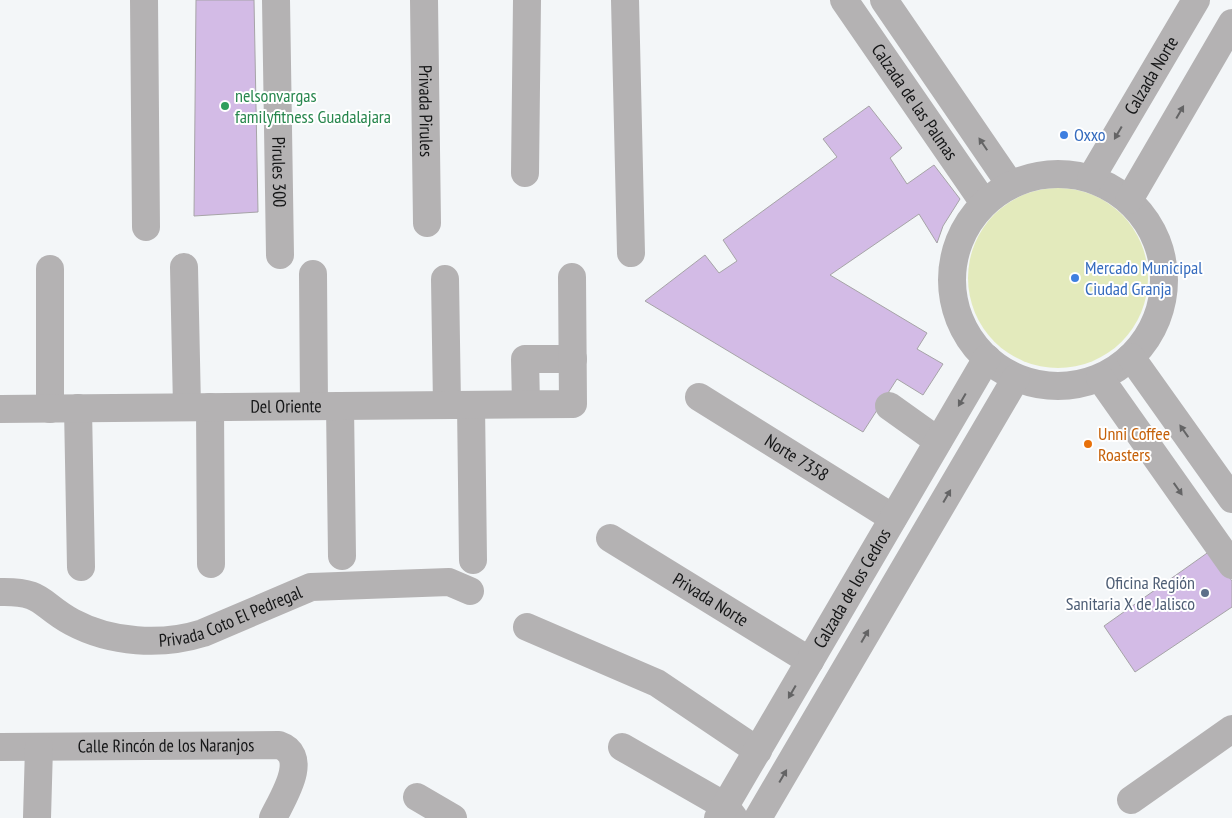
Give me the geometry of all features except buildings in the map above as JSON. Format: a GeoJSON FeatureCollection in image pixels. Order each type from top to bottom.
{"type":"FeatureCollection","features":[{"type":"Feature","properties":{"kind":"street"},"geometry":{"type":"LineString","coordinates":[[144,0],[146,227]]}},
{"type":"Feature","properties":{"kind":"street","name":"Pirules 300"},"geometry":{"type":"LineString","coordinates":[[276,0],[280,255]]}},
{"type":"Feature","properties":{"kind":"street","name":"Privada Pirules"},"geometry":{"type":"LineString","coordinates":[[424,0],[427,223]]}},
{"type":"Feature","properties":{"kind":"street"},"geometry":{"type":"LineString","coordinates":[[525,172],[527,0]]}},
{"type":"Feature","properties":{"kind":"street"},"geometry":{"type":"LineString","coordinates":[[625,0],[631,253]]}},
{"type":"Feature","properties":{"kind":"street","name":"Calzada de las Palmas"},"geometry":{"type":"LineString","coordinates":[[844,0],[984,203]]}},
{"type":"Feature","properties":{"kind":"street","name":"Calzada de las Palmas"},"geometry":{"type":"LineString","coordinates":[[884,0],[1010,184]]}},
{"type":"Feature","properties":{"kind":"street","name":"Calzada Norte"},"geometry":{"type":"LineString","coordinates":[[1091,178],[1196,0]]}},
{"type":"Feature","properties":{"kind":"street"},"geometry":{"type":"LineString","coordinates":[[1128,200],[1232,23]]}},
{"type":"Feature","properties":{"kind":"street"},"geometry":{"type":"LineString","coordinates":[[1050,173],[1071,174],[1091,178],[1111,187],[1128,200],[1146,219],[1157,241],[1164,265],[1164,290],[1159,315],[1148,338],[1131,357],[1100,378],[1084,383],[1050,386],[1016,378],[986,358],[972,342],[961,323],[952,281],[954,259],[960,238],[984,203],[1010,184],[1050,173]]}},
{"type":"Feature","properties":{"kind":"street"},"geometry":{"type":"LineString","coordinates":[[184,267],[211,564]]}},
{"type":"Feature","properties":{"kind":"street"},"geometry":{"type":"LineString","coordinates":[[50,269],[50,409]]}},
{"type":"Feature","properties":{"kind":"street"},"geometry":{"type":"LineString","coordinates":[[313,274],[342,556]]}},
{"type":"Feature","properties":{"kind":"street"},"geometry":{"type":"LineString","coordinates":[[526,404],[525,359],[573,359],[572,276]]}},
{"type":"Feature","properties":{"kind":"street"},"geometry":{"type":"LineString","coordinates":[[445,278],[474,560]]}},
{"type":"Feature","properties":{"kind":"street"},"geometry":{"type":"LineString","coordinates":[[1131,357],[1232,499]]}},
{"type":"Feature","properties":{"kind":"street","name":"Calzada de los Cedros"},"geometry":{"type":"LineString","coordinates":[[726,814],[743,775],[986,358]]}},
{"type":"Feature","properties":{"kind":"street","name":"Del Oriente"},"geometry":{"type":"LineString","coordinates":[[0,409],[573,404],[573,359]]}},
{"type":"Feature","properties":{"kind":"street","name":"Calzada de los Cedros"},"geometry":{"type":"LineString","coordinates":[[766,814],[1016,378]]}},
{"type":"Feature","properties":{"kind":"street"},"geometry":{"type":"LineString","coordinates":[[1100,378],[1232,565]]}},
{"type":"Feature","properties":{"kind":"street","name":"Norte 7358"},"geometry":{"type":"LineString","coordinates":[[699,397],[893,518]]}},
{"type":"Feature","properties":{"kind":"street"},"geometry":{"type":"LineString","coordinates":[[889,406],[938,441]]}},
{"type":"Feature","properties":{"kind":"street"},"geometry":{"type":"LineString","coordinates":[[78,408],[81,567]]}},
{"type":"Feature","properties":{"kind":"street","name":"Privada Norte"},"geometry":{"type":"LineString","coordinates":[[610,538],[810,662]]}},
{"type":"Feature","properties":{"kind":"street","name":"Privada Coto El Pedregal"},"geometry":{"type":"LineString","coordinates":[[0,592],[31,594],[85,629],[130,640],[148,641],[186,638],[203,633],[311,586],[449,582],[470,591]]}},
{"type":"Feature","properties":{"kind":"street"},"geometry":{"type":"LineString","coordinates":[[528,627],[656,683],[758,751]]}},
{"type":"Feature","properties":{"kind":"street"},"geometry":{"type":"LineString","coordinates":[[1131,800],[1232,729]]}},
{"type":"Feature","properties":{"kind":"street","name":"Calle Rincón de los Naranjos"},"geometry":{"type":"LineString","coordinates":[[0,747],[279,745],[287,748],[292,757],[294,767],[292,777],[273,818]]}},
{"type":"Feature","properties":{"kind":"street"},"geometry":{"type":"LineString","coordinates":[[36,818],[39,747]]}},
{"type":"Feature","properties":{"kind":"street"},"geometry":{"type":"LineString","coordinates":[[622,747],[726,814]]}},
{"type":"Feature","properties":{"kind":"street"},"geometry":{"type":"LineString","coordinates":[[743,775],[766,814]]}},
{"type":"Feature","properties":{"kind":"street"},"geometry":{"type":"LineString","coordinates":[[417,797],[453,818]]}},
{"type":"Feature","properties":{"kind":"green space"},"geometry":{"type":"Polygon","coordinates":[[[1067,188],[1076,189],[1101,198],[1122,214],[1138,235],[1147,260],[1147,296],[1138,321],[1122,342],[1101,358],[1093,361],[1076,367],[1049,368],[1040,367],[1015,358],[988,335],[978,321],[969,296],[968,269],[969,260],[978,235],[1001,208],[1015,198],[1040,189],[1067,188]]]}},
{"type":"Feature","properties":{"kind":"place","name":"nelsonvargas familyfitness Guadalajara"},"geometry":{"type":"Point","coordinates":[225,106]}},
{"type":"Feature","properties":{"kind":"place","name":"Oxxo"},"geometry":{"type":"Point","coordinates":[1064,135]}},
{"type":"Feature","properties":{"kind":"place","name":"Mercado Municipal Ciudad Granja"},"geometry":{"type":"Point","coordinates":[1075,278]}},
{"type":"Feature","properties":{"kind":"place","name":"Unni Coffee Roasters"},"geometry":{"type":"Point","coordinates":[1088,444]}},
{"type":"Feature","properties":{"kind":"place","name":"Oficina Región Sanitaria X de Jalisco"},"geometry":{"type":"Point","coordinates":[1205,593]}}]}
